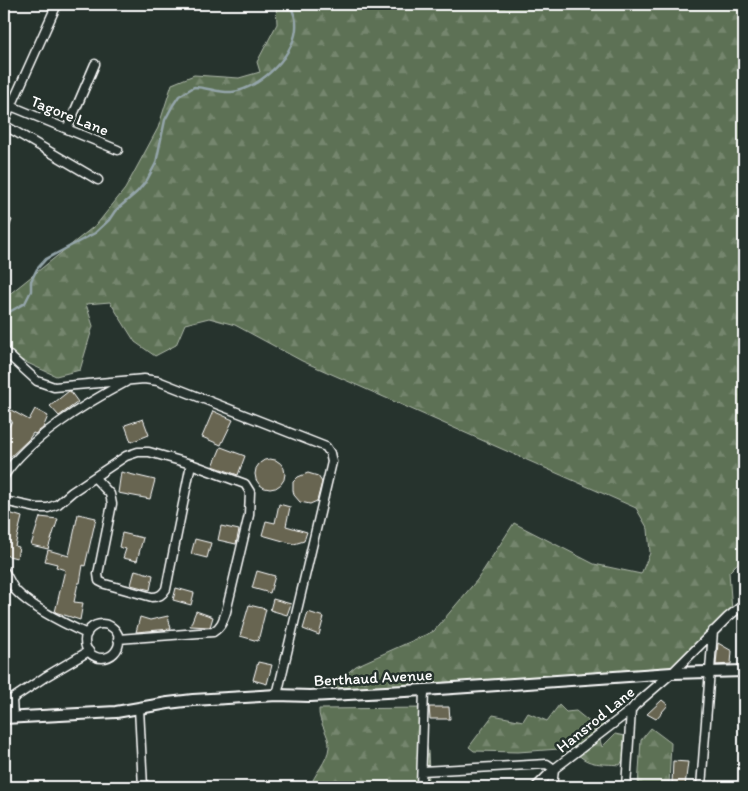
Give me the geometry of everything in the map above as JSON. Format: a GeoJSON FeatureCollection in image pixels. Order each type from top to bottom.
{"type":"FeatureCollection","features":[{"type":"Feature","properties":{"kind":"street"},"geometry":{"type":"LineString","coordinates":[[4,122],[57,4]]}},
{"type":"Feature","properties":{"kind":"street"},"geometry":{"type":"LineString","coordinates":[[67,129],[95,64]]}},
{"type":"Feature","properties":{"kind":"street","name":"Tagore Lane"},"geometry":{"type":"LineString","coordinates":[[11,106],[118,150]]}},
{"type":"Feature","properties":{"kind":"street"},"geometry":{"type":"LineString","coordinates":[[4,125],[98,180]]}},
{"type":"Feature","properties":{"kind":"street"},"geometry":{"type":"LineString","coordinates":[[4,351],[37,382],[54,387],[144,379],[158,381],[326,447],[332,462],[277,695]]}},
{"type":"Feature","properties":{"kind":"street"},"geometry":{"type":"LineString","coordinates":[[4,476],[8,469],[32,444],[78,410],[130,380]]}},
{"type":"Feature","properties":{"kind":"street"},"geometry":{"type":"LineString","coordinates":[[4,501],[37,508],[48,508],[58,504],[72,492],[126,456],[138,452],[150,452],[191,464],[245,484],[250,492],[249,515],[223,622],[218,629],[213,632],[145,636],[118,640]]}},
{"type":"Feature","properties":{"kind":"street"},"geometry":{"type":"LineString","coordinates":[[95,478],[110,494],[112,504],[98,574],[99,581],[156,597],[160,596],[166,589],[191,464]]}},
{"type":"Feature","properties":{"kind":"street"},"geometry":{"type":"LineString","coordinates":[[4,571],[16,590],[25,598],[68,625],[87,634]]}},
{"type":"Feature","properties":{"kind":"street","name":"Hansrod Lane"},"geometry":{"type":"LineString","coordinates":[[536,787],[554,769],[631,710],[634,705],[672,673],[713,631],[744,604]]}},
{"type":"Feature","properties":{"kind":"street"},"geometry":{"type":"LineString","coordinates":[[102,624],[112,627],[118,640],[116,650],[108,656],[98,657],[89,651],[85,643],[87,634],[93,627],[102,624]]}},
{"type":"Feature","properties":{"kind":"street"},"geometry":{"type":"LineString","coordinates":[[701,787],[713,631]]}},
{"type":"Feature","properties":{"kind":"street"},"geometry":{"type":"LineString","coordinates":[[4,703],[89,651]]}},
{"type":"Feature","properties":{"kind":"street","name":"Berthaud Avenue"},"geometry":{"type":"LineString","coordinates":[[8,717],[116,712],[168,702],[277,695],[310,696],[672,673],[744,671]]}},
{"type":"Feature","properties":{"kind":"street"},"geometry":{"type":"LineString","coordinates":[[421,787],[424,690]]}},
{"type":"Feature","properties":{"kind":"street"},"geometry":{"type":"LineString","coordinates":[[8,717],[12,699]]}},
{"type":"Feature","properties":{"kind":"street"},"geometry":{"type":"LineString","coordinates":[[138,708],[143,787]]}},
{"type":"Feature","properties":{"kind":"street"},"geometry":{"type":"LineString","coordinates":[[626,787],[631,710]]}},
{"type":"Feature","properties":{"kind":"street"},"geometry":{"type":"LineString","coordinates":[[422,771],[546,764],[554,769],[552,787]]}},
{"type":"Feature","properties":{"kind":"green space"},"geometry":{"type":"Polygon","coordinates":[[[276,4],[744,4],[744,557],[729,572],[732,611],[671,672],[328,695],[328,689],[356,666],[434,631],[477,580],[514,523],[594,564],[641,574],[650,553],[648,529],[636,508],[302,361],[235,325],[209,318],[185,324],[176,345],[155,356],[135,342],[110,302],[86,304],[93,326],[80,370],[56,376],[12,356],[4,348],[4,302],[7,296],[97,224],[125,189],[158,128],[172,84],[194,75],[239,78],[260,72],[257,62],[277,24],[276,4]]]}},
{"type":"Feature","properties":{"kind":"green space"},"geometry":{"type":"Polygon","coordinates":[[[559,705],[566,712],[576,711],[592,724],[602,723],[608,731],[599,737],[602,747],[615,734],[625,736],[625,757],[620,765],[588,761],[573,748],[518,752],[474,751],[469,747],[493,715],[523,721],[528,713],[547,721],[559,705]]]}},
{"type":"Feature","properties":{"kind":"green space"},"geometry":{"type":"Polygon","coordinates":[[[425,708],[423,735],[428,751],[429,772],[426,787],[310,787],[326,757],[329,747],[328,738],[320,719],[319,709],[425,708]]]}},
{"type":"Feature","properties":{"kind":"green space"},"geometry":{"type":"Polygon","coordinates":[[[651,728],[671,743],[669,785],[671,787],[638,787],[641,740],[651,728]]]}},
{"type":"Feature","properties":{"kind":"building"},"geometry":{"type":"Polygon","coordinates":[[[4,217],[12,220],[4,241],[4,217]]]}},
{"type":"Feature","properties":{"kind":"building"},"geometry":{"type":"Polygon","coordinates":[[[69,391],[78,402],[59,416],[50,406],[69,391]]]}},
{"type":"Feature","properties":{"kind":"building"},"geometry":{"type":"Polygon","coordinates":[[[35,409],[48,416],[43,428],[35,434],[33,433],[4,463],[4,436],[12,421],[4,416],[11,410],[29,420],[35,409]]]}},
{"type":"Feature","properties":{"kind":"building"},"geometry":{"type":"Polygon","coordinates":[[[213,411],[233,420],[221,445],[202,437],[213,411]]]}},
{"type":"Feature","properties":{"kind":"building"},"geometry":{"type":"Polygon","coordinates":[[[143,419],[149,435],[131,442],[125,425],[143,419]]]}},
{"type":"Feature","properties":{"kind":"building"},"geometry":{"type":"Polygon","coordinates":[[[221,447],[245,456],[238,475],[213,466],[221,447]]]}},
{"type":"Feature","properties":{"kind":"building"},"geometry":{"type":"Polygon","coordinates":[[[270,459],[281,463],[285,474],[281,485],[270,489],[259,485],[255,474],[259,463],[270,459]]]}},
{"type":"Feature","properties":{"kind":"building"},"geometry":{"type":"Polygon","coordinates":[[[121,472],[155,480],[150,499],[118,493],[121,472]]]}},
{"type":"Feature","properties":{"kind":"building"},"geometry":{"type":"Polygon","coordinates":[[[308,473],[318,476],[322,482],[317,501],[310,504],[300,502],[294,495],[293,490],[293,482],[298,477],[308,473]]]}},
{"type":"Feature","properties":{"kind":"building"},"geometry":{"type":"Polygon","coordinates":[[[279,504],[290,507],[286,526],[307,532],[304,541],[294,544],[262,535],[266,521],[275,523],[279,504]]]}},
{"type":"Feature","properties":{"kind":"building"},"geometry":{"type":"Polygon","coordinates":[[[9,513],[22,517],[15,546],[19,547],[17,558],[4,555],[4,535],[9,513]]]}},
{"type":"Feature","properties":{"kind":"building"},"geometry":{"type":"Polygon","coordinates":[[[78,514],[96,518],[85,566],[83,565],[74,602],[83,603],[80,620],[55,612],[65,570],[56,567],[57,564],[45,561],[48,550],[69,556],[78,514]]]}},
{"type":"Feature","properties":{"kind":"building"},"geometry":{"type":"Polygon","coordinates":[[[40,517],[58,519],[48,549],[31,545],[40,517]]]}},
{"type":"Feature","properties":{"kind":"building"},"geometry":{"type":"Polygon","coordinates":[[[221,526],[239,530],[236,544],[218,540],[221,526]]]}},
{"type":"Feature","properties":{"kind":"building"},"geometry":{"type":"Polygon","coordinates":[[[122,533],[143,538],[137,561],[123,558],[126,549],[119,547],[122,533]]]}},
{"type":"Feature","properties":{"kind":"building"},"geometry":{"type":"Polygon","coordinates":[[[195,539],[211,543],[207,558],[191,554],[195,539]]]}},
{"type":"Feature","properties":{"kind":"building"},"geometry":{"type":"Polygon","coordinates":[[[135,570],[153,575],[150,590],[131,585],[135,570]]]}},
{"type":"Feature","properties":{"kind":"building"},"geometry":{"type":"Polygon","coordinates":[[[257,571],[275,576],[270,593],[252,588],[257,571]]]}},
{"type":"Feature","properties":{"kind":"building"},"geometry":{"type":"Polygon","coordinates":[[[176,588],[194,593],[191,605],[173,600],[176,588]]]}},
{"type":"Feature","properties":{"kind":"building"},"geometry":{"type":"Polygon","coordinates":[[[273,599],[291,604],[287,615],[270,610],[273,599]]]}},
{"type":"Feature","properties":{"kind":"building"},"geometry":{"type":"Polygon","coordinates":[[[249,605],[266,609],[258,641],[240,636],[249,605]]]}},
{"type":"Feature","properties":{"kind":"building"},"geometry":{"type":"Polygon","coordinates":[[[196,611],[213,617],[210,627],[190,626],[196,611]]]}},
{"type":"Feature","properties":{"kind":"building"},"geometry":{"type":"Polygon","coordinates":[[[308,612],[324,617],[319,635],[303,629],[308,612]]]}},
{"type":"Feature","properties":{"kind":"building"},"geometry":{"type":"Polygon","coordinates":[[[168,616],[171,629],[136,632],[140,617],[150,620],[168,616]]]}},
{"type":"Feature","properties":{"kind":"building"},"geometry":{"type":"Polygon","coordinates":[[[718,643],[732,651],[731,664],[716,665],[718,643]]]}},
{"type":"Feature","properties":{"kind":"building"},"geometry":{"type":"Polygon","coordinates":[[[258,662],[272,665],[267,684],[253,680],[258,662]]]}},
{"type":"Feature","properties":{"kind":"building"},"geometry":{"type":"Polygon","coordinates":[[[662,700],[668,705],[656,719],[647,714],[662,700]]]}},
{"type":"Feature","properties":{"kind":"building"},"geometry":{"type":"Polygon","coordinates":[[[429,707],[449,707],[450,719],[430,719],[429,707]]]}},
{"type":"Feature","properties":{"kind":"building"},"geometry":{"type":"Polygon","coordinates":[[[673,761],[688,762],[685,786],[672,784],[673,761]]]}},
{"type":"Feature","properties":{"kind":"waterway"},"geometry":{"type":"LineString","coordinates":[[4,315],[25,303],[31,291],[31,281],[37,269],[46,259],[95,233],[147,180],[156,163],[165,120],[179,96],[194,87],[227,92],[243,89],[254,84],[276,67],[291,45],[295,33],[296,22],[290,4]]}}]}
